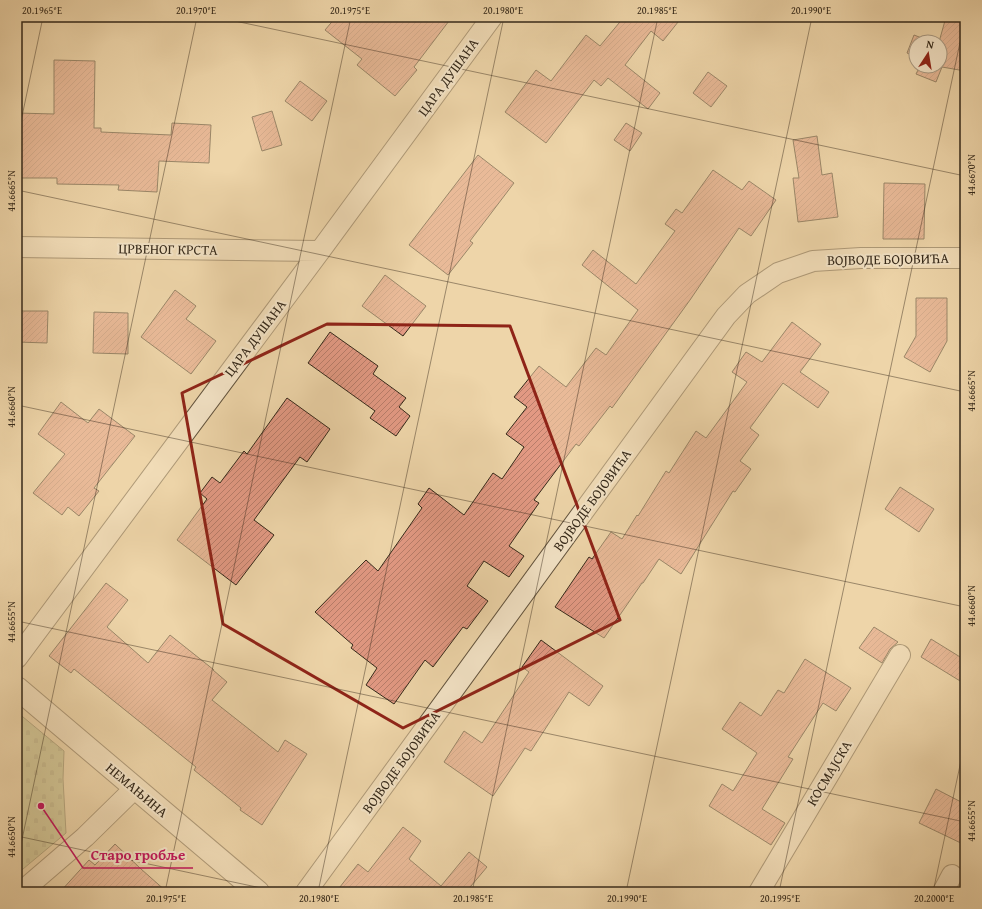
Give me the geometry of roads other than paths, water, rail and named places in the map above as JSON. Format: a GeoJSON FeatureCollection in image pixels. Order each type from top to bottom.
{"type":"FeatureCollection","features":[{"type":"Feature","properties":{"kind":"street","name":"ЦАРА ДУШАНА"},"geometry":{"type":"LineString","coordinates":[[17,658],[492,17]]}},
{"type":"Feature","properties":{"kind":"street","name":"ЦРВЕНОГ КРСТА"},"geometry":{"type":"LineString","coordinates":[[17,247],[320,251]]}},
{"type":"Feature","properties":{"kind":"street","name":"ВОЈВОДЕ БОЈОВИЋА"},"geometry":{"type":"LineString","coordinates":[[306,892],[726,316],[747,294],[778,273],[813,262],[861,258],[965,258]]}},
{"type":"Feature","properties":{"kind":"street","name":"КОСМАЈСКА"},"geometry":{"type":"LineString","coordinates":[[759,892],[900,655]]}},
{"type":"Feature","properties":{"kind":"street","name":"НЕМАЊИНА"},"geometry":{"type":"LineString","coordinates":[[17,688],[258,892]]}},
{"type":"Feature","properties":{"kind":"street"},"geometry":{"type":"LineString","coordinates":[[21,892],[85,837],[135,788]]}},
{"type":"Feature","properties":{"kind":"place","name":"Старо гробље"},"geometry":{"type":"Point","coordinates":[41,806]}}]}
